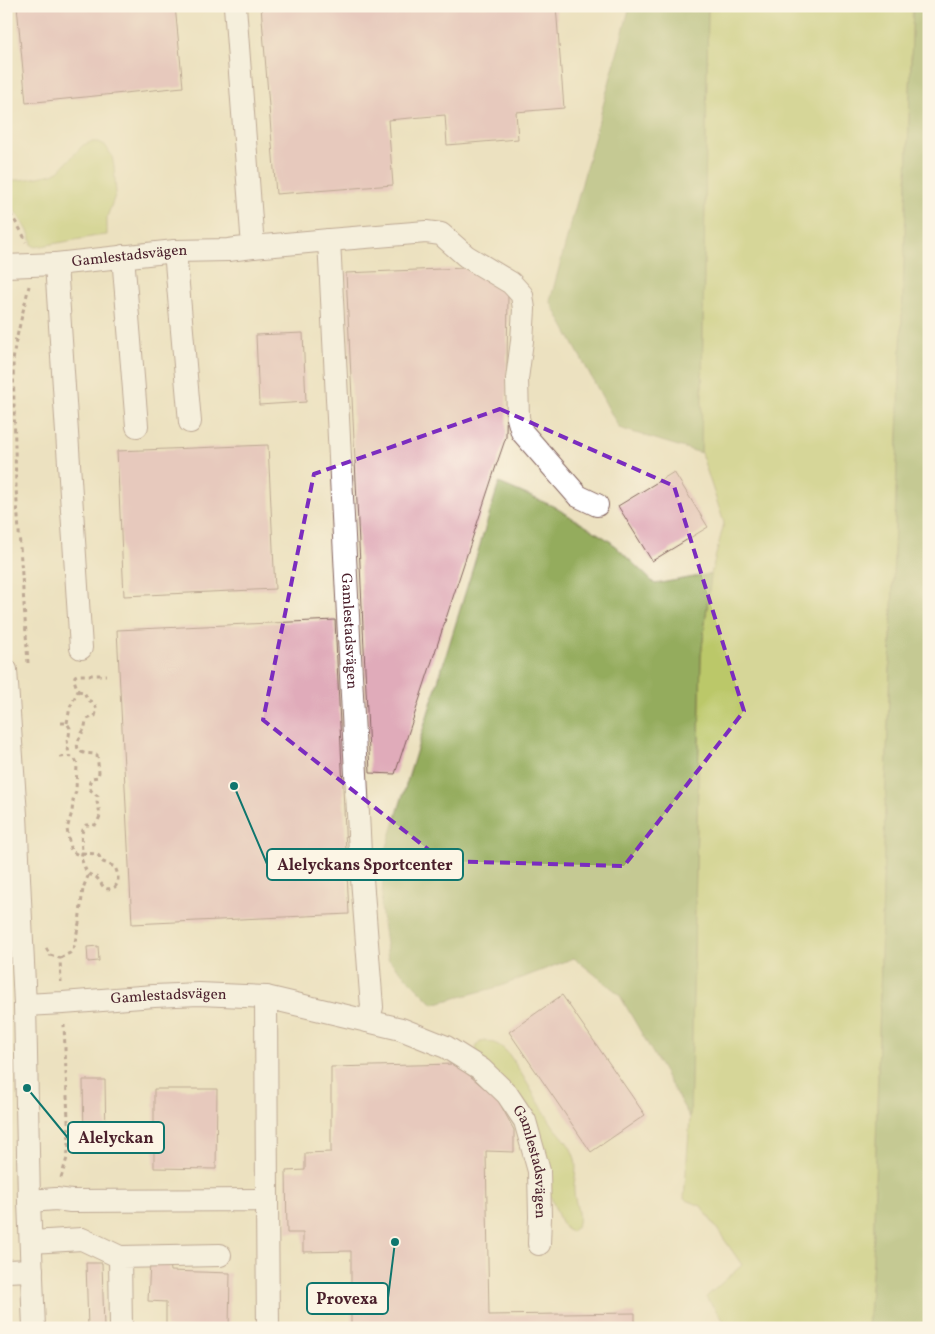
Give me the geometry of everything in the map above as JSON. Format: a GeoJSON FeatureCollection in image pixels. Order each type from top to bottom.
{"type":"FeatureCollection","features":[{"type":"Feature","properties":{"kind":"street"},"geometry":{"type":"LineString","coordinates":[[235,6],[253,247]]}},
{"type":"Feature","properties":{"kind":"street","name":"Gamlestadsvägen"},"geometry":{"type":"LineString","coordinates":[[6,266],[56,264],[175,251],[228,250],[426,232],[441,234],[466,256],[512,283],[522,295],[524,309],[517,379],[518,418],[522,432],[578,496],[597,505]]}},
{"type":"Feature","properties":{"kind":"street","name":"Gamlestadsvägen"},"geometry":{"type":"LineString","coordinates":[[329,240],[360,853],[372,1007],[368,1021]]}},
{"type":"Feature","properties":{"kind":"street"},"geometry":{"type":"LineString","coordinates":[[175,251],[190,422]]}},
{"type":"Feature","properties":{"kind":"street"},"geometry":{"type":"LineString","coordinates":[[123,256],[137,426]]}},
{"type":"Feature","properties":{"kind":"street"},"geometry":{"type":"LineString","coordinates":[[56,264],[81,648]]}},
{"type":"Feature","properties":{"kind":"street"},"geometry":{"type":"LineString","coordinates":[[6,670],[26,1005],[34,1328]]}},
{"type":"Feature","properties":{"kind":"street","name":"Gamlestadsvägen"},"geometry":{"type":"LineString","coordinates":[[26,1005],[199,994],[266,997],[401,1029],[446,1048],[481,1069],[508,1094],[525,1121],[539,1171],[539,1244]]}},
{"type":"Feature","properties":{"kind":"street"},"geometry":{"type":"LineString","coordinates":[[266,997],[268,1328]]}},
{"type":"Feature","properties":{"kind":"street"},"geometry":{"type":"LineString","coordinates":[[30,1201],[267,1200]]}},
{"type":"Feature","properties":{"kind":"street"},"geometry":{"type":"LineString","coordinates":[[31,1242],[82,1240],[120,1257],[220,1255]]}},
{"type":"Feature","properties":{"kind":"street"},"geometry":{"type":"LineString","coordinates":[[120,1257],[120,1328]]}},
{"type":"Feature","properties":{"kind":"street"},"geometry":{"type":"LineString","coordinates":[[6,1271],[32,1270]]}},
{"type":"Feature","properties":{"kind":"path"},"geometry":{"type":"LineString","coordinates":[[6,207],[23,232],[29,265],[29,288],[16,340],[13,362],[15,428]]}},
{"type":"Feature","properties":{"kind":"path"},"geometry":{"type":"LineString","coordinates":[[6,340],[16,340]]}},
{"type":"Feature","properties":{"kind":"path"},"geometry":{"type":"LineString","coordinates":[[69,756],[67,739],[70,728],[67,723],[70,707],[78,691],[74,680],[75,676],[106,675]]}},
{"type":"Feature","properties":{"kind":"path"},"geometry":{"type":"LineString","coordinates":[[60,757],[69,756],[76,760],[78,768],[76,791],[67,829],[70,848],[73,852],[81,855],[96,854],[101,860],[115,867],[118,874],[118,882],[115,888],[109,889],[101,885],[97,878],[89,874],[84,868],[81,855],[81,834],[83,829],[86,825],[95,825],[99,820],[100,813],[97,802],[98,796],[90,790],[89,786],[92,778],[98,777],[97,755],[85,754],[77,746],[78,738],[84,730],[86,719],[95,716],[97,709],[94,703],[88,700],[84,692],[78,691]]}},
{"type":"Feature","properties":{"kind":"path"},"geometry":{"type":"LineString","coordinates":[[61,723],[67,723]]}},
{"type":"Feature","properties":{"kind":"path"},"geometry":{"type":"LineString","coordinates":[[60,958],[70,953],[74,947],[79,923],[82,888],[89,874]]}},
{"type":"Feature","properties":{"kind":"highlighted area"},"geometry":{"type":"Polygon","coordinates":[[[500,409],[674,486],[744,711],[624,866],[443,861],[263,720],[314,474],[500,409]]]}},
{"type":"Feature","properties":{"kind":"green space"},"geometry":{"type":"Polygon","coordinates":[[[630,6],[708,6],[701,453],[619,428],[550,301],[630,6]]]}},
{"type":"Feature","properties":{"kind":"green space"},"geometry":{"type":"Polygon","coordinates":[[[708,6],[913,6],[885,812],[873,1262],[868,1328],[729,1328],[706,1297],[742,1265],[701,1206],[684,1199],[690,1118],[701,656],[711,574],[724,523],[701,453],[708,6]]]}},
{"type":"Feature","properties":{"kind":"green space"},"geometry":{"type":"Polygon","coordinates":[[[913,6],[929,6],[929,1328],[868,1328],[873,1262],[885,812],[913,6]]]}},
{"type":"Feature","properties":{"kind":"green space"},"geometry":{"type":"Polygon","coordinates":[[[99,142],[105,145],[112,156],[114,167],[116,193],[107,217],[107,235],[36,247],[32,245],[27,229],[11,202],[6,181],[53,174],[60,170],[83,145],[99,142]]]}},
{"type":"Feature","properties":{"kind":"green space"},"geometry":{"type":"Polygon","coordinates":[[[499,483],[553,506],[610,541],[655,584],[711,574],[701,656],[690,1118],[619,994],[574,958],[501,986],[433,1004],[388,959],[381,908],[385,853],[499,483]]]}},
{"type":"Feature","properties":{"kind":"green space"},"geometry":{"type":"Polygon","coordinates":[[[480,1041],[496,1044],[507,1052],[553,1126],[567,1142],[573,1153],[576,1168],[574,1192],[578,1223],[571,1232],[565,1228],[560,1220],[547,1188],[476,1050],[480,1041]]]}},
{"type":"Feature","properties":{"kind":"building"},"geometry":{"type":"Polygon","coordinates":[[[17,6],[175,6],[183,87],[26,103],[17,6]]]}},
{"type":"Feature","properties":{"kind":"building"},"geometry":{"type":"Polygon","coordinates":[[[261,6],[556,6],[564,108],[516,112],[518,139],[447,145],[445,115],[388,120],[393,185],[276,194],[261,6]]]}},
{"type":"Feature","properties":{"kind":"building"},"geometry":{"type":"Polygon","coordinates":[[[464,268],[508,293],[506,437],[395,774],[370,773],[346,273],[464,268]]]}},
{"type":"Feature","properties":{"kind":"building"},"geometry":{"type":"Polygon","coordinates":[[[303,333],[306,402],[259,405],[256,335],[303,333]]]}},
{"type":"Feature","properties":{"kind":"building"},"geometry":{"type":"Polygon","coordinates":[[[268,445],[275,589],[124,596],[117,451],[268,445]]]}},
{"type":"Feature","properties":{"kind":"building"},"geometry":{"type":"Polygon","coordinates":[[[674,472],[708,527],[652,561],[618,506],[674,472]]]}},
{"type":"Feature","properties":{"kind":"building"},"geometry":{"type":"Polygon","coordinates":[[[335,620],[349,914],[132,924],[117,630],[335,620]]]}},
{"type":"Feature","properties":{"kind":"building"},"geometry":{"type":"Polygon","coordinates":[[[98,946],[99,961],[88,962],[87,947],[98,946]]]}},
{"type":"Feature","properties":{"kind":"building"},"geometry":{"type":"Polygon","coordinates":[[[562,995],[645,1115],[591,1152],[509,1032],[562,995]]]}},
{"type":"Feature","properties":{"kind":"building"},"geometry":{"type":"Polygon","coordinates":[[[456,1064],[498,1100],[514,1130],[514,1152],[486,1151],[489,1315],[635,1313],[635,1328],[351,1328],[351,1251],[303,1252],[303,1233],[287,1233],[286,1171],[305,1170],[305,1153],[331,1152],[331,1067],[456,1064]]]}},
{"type":"Feature","properties":{"kind":"building"},"geometry":{"type":"Polygon","coordinates":[[[83,1080],[105,1080],[106,1140],[84,1140],[83,1080]]]}},
{"type":"Feature","properties":{"kind":"building"},"geometry":{"type":"Polygon","coordinates":[[[154,1089],[217,1089],[216,1169],[154,1168],[154,1089]]]}},
{"type":"Feature","properties":{"kind":"building"},"geometry":{"type":"Polygon","coordinates":[[[86,1263],[102,1263],[104,1328],[88,1328],[86,1263]]]}},
{"type":"Feature","properties":{"kind":"building"},"geometry":{"type":"Polygon","coordinates":[[[150,1263],[169,1263],[170,1271],[230,1273],[229,1328],[166,1328],[166,1302],[148,1301],[150,1263]]]}},
{"type":"Feature","properties":{"kind":"place","name":"Alelyckans Sportcenter"},"geometry":{"type":"Point","coordinates":[234,786]}},
{"type":"Feature","properties":{"kind":"place","name":"Alelyckan"},"geometry":{"type":"Point","coordinates":[27,1088]}},
{"type":"Feature","properties":{"kind":"place","name":"Provexa"},"geometry":{"type":"Point","coordinates":[395,1242]}}]}
